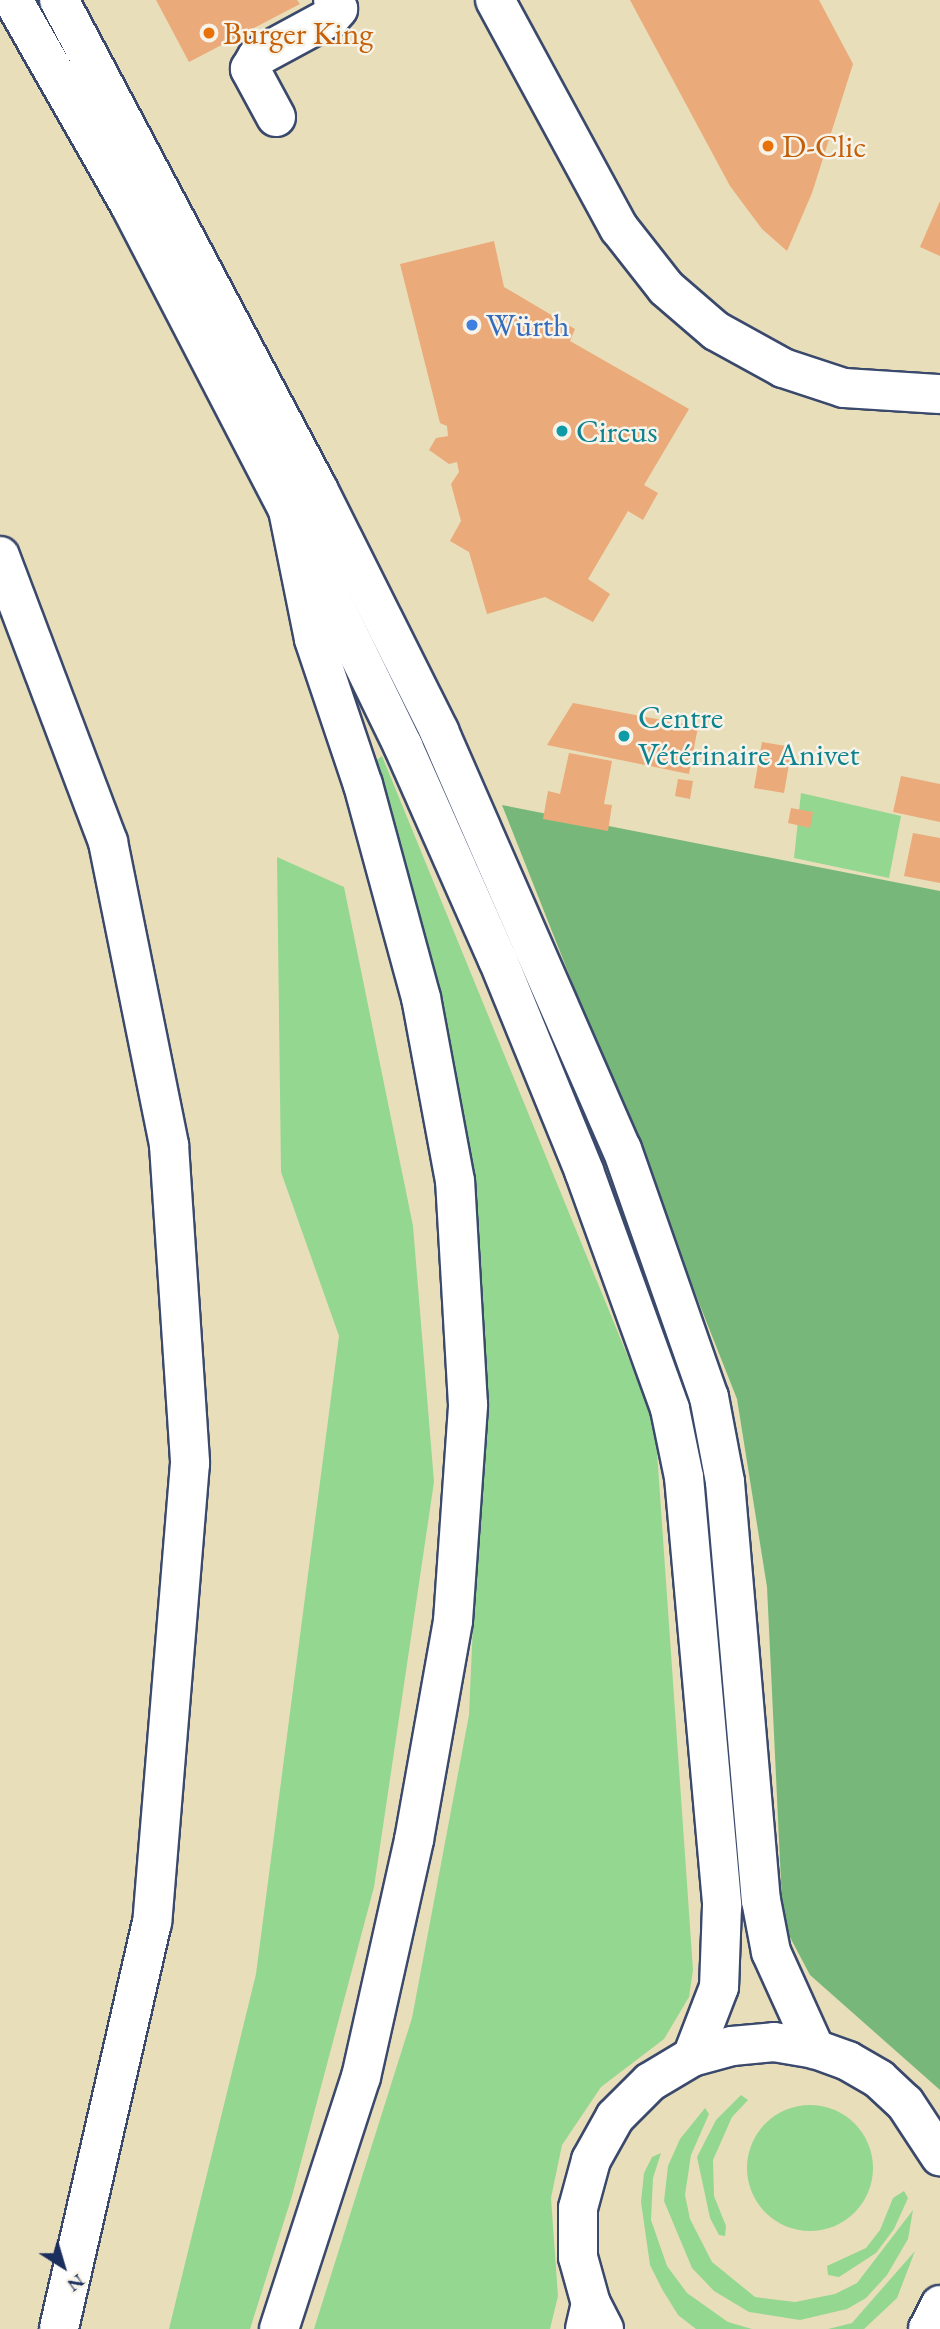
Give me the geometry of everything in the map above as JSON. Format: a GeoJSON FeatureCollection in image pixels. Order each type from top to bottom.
{"type":"FeatureCollection","features":[{"type":"Feature","properties":{"kind":"main road"},"geometry":{"type":"LineString","coordinates":[[13,0],[131,208],[288,510],[403,746],[498,960],[584,1171],[670,1409],[684,1477],[722,1906],[719,1987],[692,2057]]}},
{"type":"Feature","properties":{"kind":"main road"},"geometry":{"type":"LineString","coordinates":[[59,0],[318,489],[439,731],[622,1149],[709,1397],[725,1482],[761,1900],[771,1952],[815,2049]]}},
{"type":"Feature","properties":{"kind":"main road"},"geometry":{"type":"LineString","coordinates":[[276,117],[250,69],[257,57],[331,17],[338,9],[333,0]]}},
{"type":"Feature","properties":{"kind":"main road"},"geometry":{"type":"LineString","coordinates":[[495,0],[619,228],[666,288],[716,331],[783,368],[844,388],[940,394]]}},
{"type":"Feature","properties":{"kind":"main road"},"geometry":{"type":"LineString","coordinates":[[279,2329],[360,2077],[414,1840],[453,1621],[468,1405],[455,1181],[421,998],[363,785],[314,639],[288,510]]}},
{"type":"Feature","properties":{"kind":"main road"},"geometry":{"type":"LineString","coordinates":[[0,556],[108,842],[169,1145],[190,1463],[152,1922],[59,2329]]}},
{"type":"Feature","properties":{"kind":"main road"},"geometry":{"type":"LineString","coordinates":[[593,2321],[578,2257],[578,2208],[591,2160],[624,2109],[650,2082],[692,2057],[732,2046],[774,2042],[815,2049],[879,2079],[905,2103],[940,2156]]}},
{"type":"Feature","properties":{"kind":"main road"},"geometry":{"type":"LineString","coordinates":[[928,2329],[940,2305]]}},
{"type":"Feature","properties":{"kind":"green space"},"geometry":{"type":"Polygon","coordinates":[[[382,756],[655,1423],[693,1970],[689,1997],[664,2039],[601,2087],[562,2145],[551,2198],[558,2296],[550,2329],[314,2329],[412,2018],[469,1715],[475,1579],[483,1369],[370,765],[382,756]]]}},
{"type":"Feature","properties":{"kind":"green space"},"geometry":{"type":"Polygon","coordinates":[[[801,793],[901,816],[889,878],[794,858],[801,793]]]}},
{"type":"Feature","properties":{"kind":"green space"},"geometry":{"type":"Polygon","coordinates":[[[502,805],[940,891],[940,2090],[810,1975],[783,1924],[767,1587],[737,1399],[502,805]]]}},
{"type":"Feature","properties":{"kind":"green space"},"geometry":{"type":"Polygon","coordinates":[[[277,857],[344,887],[413,1226],[434,1482],[374,1887],[292,2196],[250,2329],[169,2329],[256,1974],[339,1336],[281,1172],[277,857]]]}},
{"type":"Feature","properties":{"kind":"green space"},"geometry":{"type":"Polygon","coordinates":[[[741,2095],[748,2100],[732,2117],[713,2160],[714,2196],[726,2226],[725,2236],[719,2235],[710,2218],[697,2157],[716,2120],[741,2095]]]}},
{"type":"Feature","properties":{"kind":"green space"},"geometry":{"type":"Polygon","coordinates":[[[810,2105],[834,2110],[854,2124],[868,2144],[873,2168],[868,2192],[854,2212],[834,2226],[810,2231],[786,2226],[766,2212],[752,2192],[747,2168],[752,2144],[766,2124],[786,2110],[810,2105]]]}},
{"type":"Feature","properties":{"kind":"green space"},"geometry":{"type":"Polygon","coordinates":[[[705,2108],[709,2114],[691,2155],[685,2195],[690,2219],[712,2262],[755,2297],[795,2302],[835,2294],[857,2283],[913,2210],[908,2239],[887,2275],[866,2298],[847,2309],[800,2320],[749,2312],[714,2291],[692,2268],[664,2201],[668,2166],[680,2139],[705,2108]]]}},
{"type":"Feature","properties":{"kind":"green space"},"geometry":{"type":"Polygon","coordinates":[[[661,2153],[653,2178],[651,2220],[667,2266],[687,2293],[728,2322],[752,2329],[696,2329],[678,2315],[662,2289],[650,2265],[641,2202],[644,2173],[652,2157],[661,2153]]]}},
{"type":"Feature","properties":{"kind":"green space"},"geometry":{"type":"Polygon","coordinates":[[[904,2191],[908,2198],[894,2229],[876,2253],[839,2277],[828,2275],[827,2266],[866,2248],[880,2230],[893,2198],[904,2191]]]}},
{"type":"Feature","properties":{"kind":"green space"},"geometry":{"type":"Polygon","coordinates":[[[915,2251],[897,2298],[864,2329],[828,2329],[852,2323],[915,2251]]]}},
{"type":"Feature","properties":{"kind":"building","name":"Burger King"},"geometry":{"type":"Polygon","coordinates":[[[156,0],[297,0],[300,4],[189,62],[156,0]]]}},
{"type":"Feature","properties":{"kind":"building","name":"D-Clic"},"geometry":{"type":"Polygon","coordinates":[[[630,0],[819,0],[853,64],[812,193],[787,251],[762,229],[730,186],[630,0]]]}},
{"type":"Feature","properties":{"kind":"building"},"geometry":{"type":"Polygon","coordinates":[[[940,201],[940,256],[920,247],[940,201]]]}},
{"type":"Feature","properties":{"kind":"building","name":"Circus"},"geometry":{"type":"Polygon","coordinates":[[[494,241],[504,287],[575,329],[570,341],[689,409],[644,485],[658,493],[643,520],[628,511],[588,579],[610,594],[593,622],[545,597],[487,614],[469,552],[450,541],[461,521],[451,484],[459,472],[457,462],[449,464],[429,450],[436,438],[448,436],[447,426],[440,423],[400,264],[494,241]]]}},
{"type":"Feature","properties":{"kind":"building","name":"Centre Vétérinaire Anivet"},"geometry":{"type":"Polygon","coordinates":[[[573,703],[698,727],[689,774],[547,745],[573,703]]]}},
{"type":"Feature","properties":{"kind":"building"},"geometry":{"type":"Polygon","coordinates":[[[762,742],[792,747],[784,793],[754,788],[762,742]]]}},
{"type":"Feature","properties":{"kind":"building"},"geometry":{"type":"Polygon","coordinates":[[[569,753],[612,761],[604,804],[612,805],[608,831],[543,819],[548,791],[560,794],[569,753]]]}},
{"type":"Feature","properties":{"kind":"building"},"geometry":{"type":"Polygon","coordinates":[[[901,776],[940,784],[940,822],[893,812],[901,776]]]}},
{"type":"Feature","properties":{"kind":"building"},"geometry":{"type":"Polygon","coordinates":[[[678,779],[693,781],[690,799],[675,796],[678,779]]]}},
{"type":"Feature","properties":{"kind":"building"},"geometry":{"type":"Polygon","coordinates":[[[791,808],[813,812],[810,828],[788,823],[791,808]]]}},
{"type":"Feature","properties":{"kind":"building"},"geometry":{"type":"Polygon","coordinates":[[[913,833],[940,838],[940,883],[904,876],[913,833]]]}},
{"type":"Feature","properties":{"kind":"place","name":"Burger King"},"geometry":{"type":"Point","coordinates":[209,33]}},
{"type":"Feature","properties":{"kind":"place","name":"D-Clic"},"geometry":{"type":"Point","coordinates":[768,146]}},
{"type":"Feature","properties":{"kind":"place","name":"Würth"},"geometry":{"type":"Point","coordinates":[472,325]}},
{"type":"Feature","properties":{"kind":"place","name":"Circus"},"geometry":{"type":"Point","coordinates":[562,431]}},
{"type":"Feature","properties":{"kind":"place","name":"Centre Vétérinaire Anivet"},"geometry":{"type":"Point","coordinates":[624,736]}}]}
